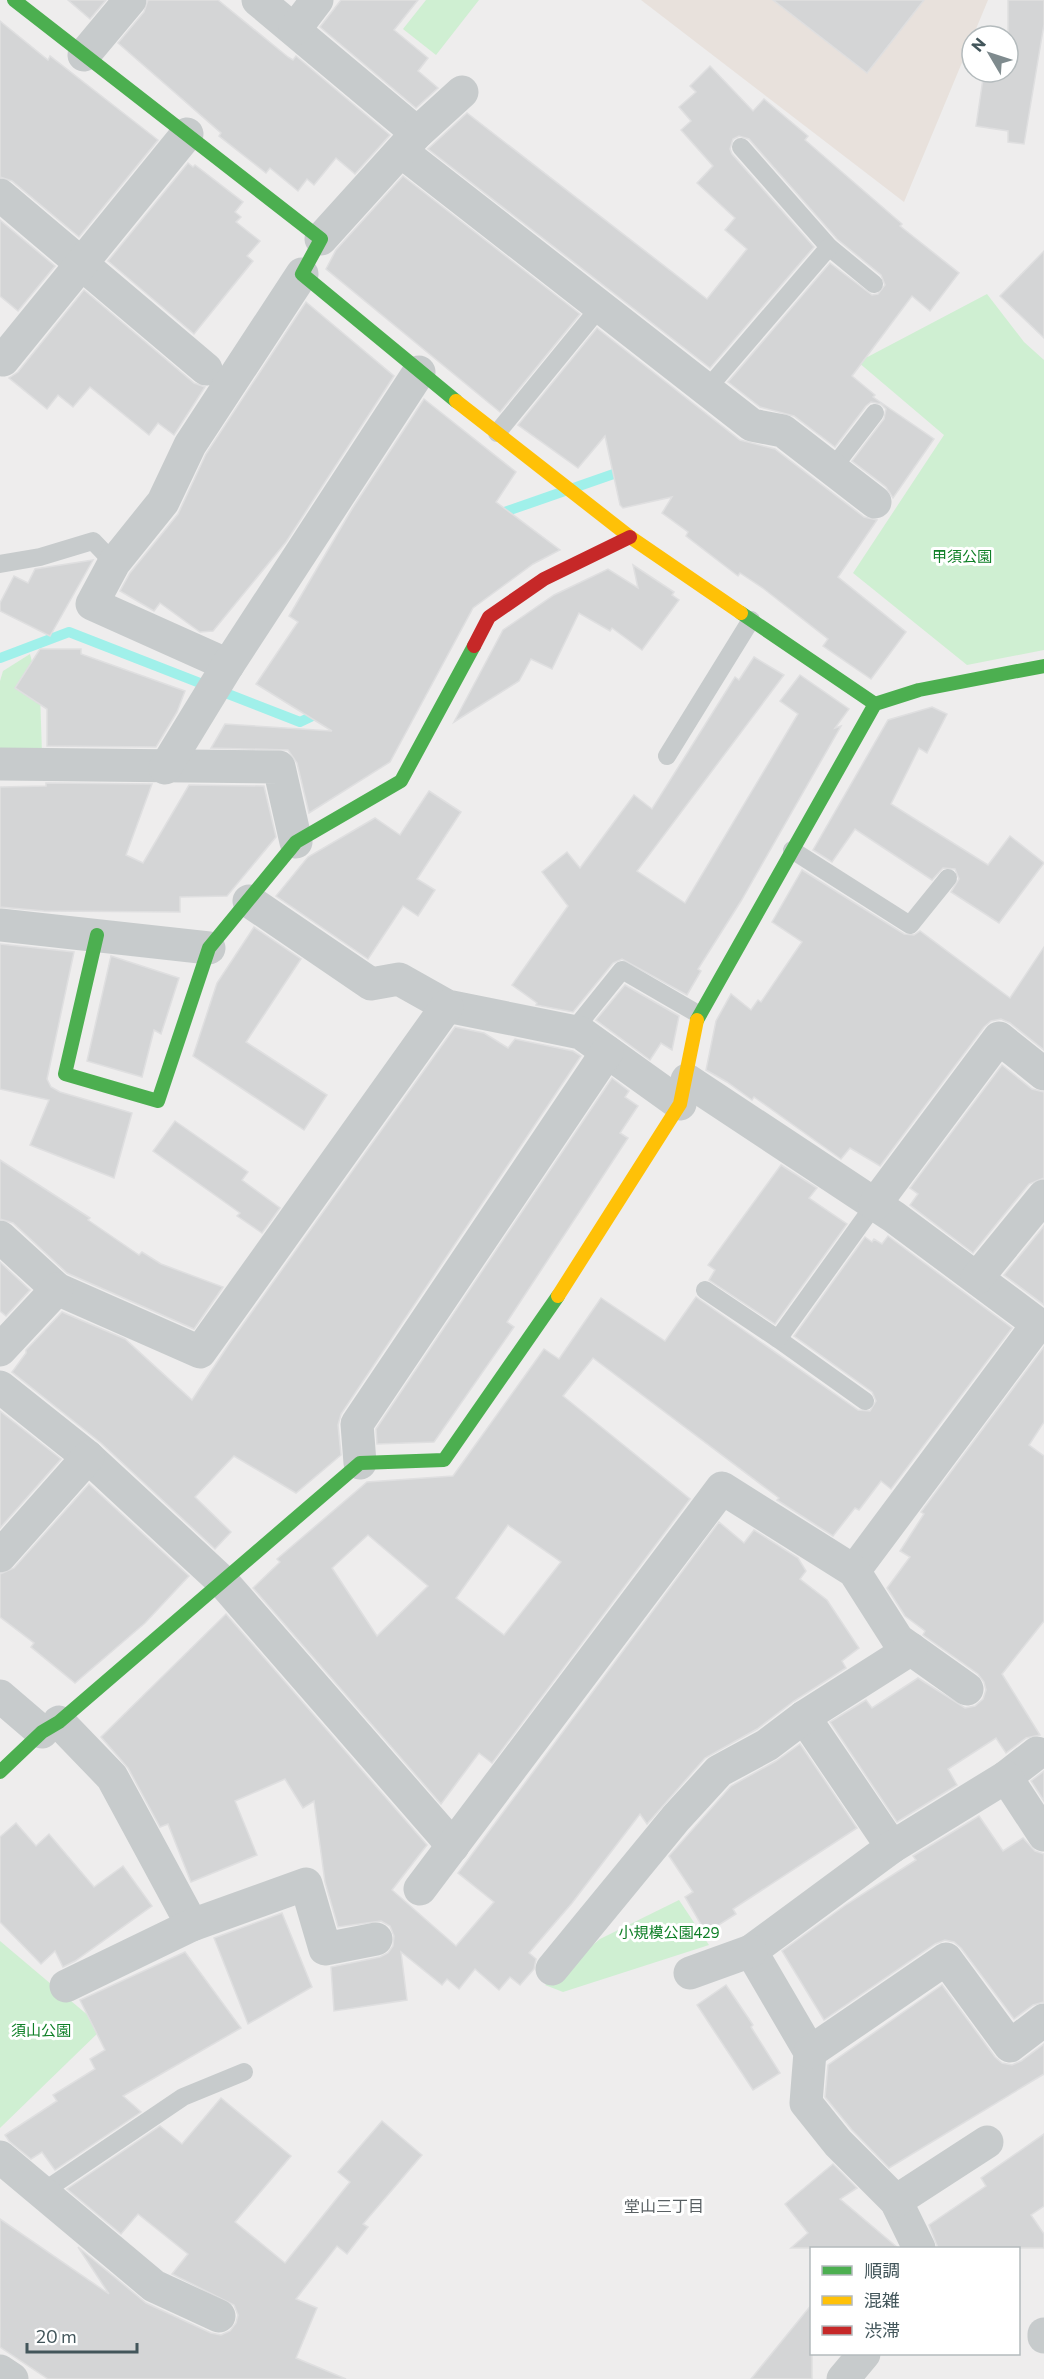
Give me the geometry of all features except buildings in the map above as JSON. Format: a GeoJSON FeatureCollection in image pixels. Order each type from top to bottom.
{"type":"FeatureCollection","features":[{"type":"Feature","properties":{"kind":"street"},"geometry":{"type":"LineString","coordinates":[[14,0],[321,239]]}},
{"type":"Feature","properties":{"kind":"street"},"geometry":{"type":"LineString","coordinates":[[84,55],[130,0]]}},
{"type":"Feature","properties":{"kind":"street"},"geometry":{"type":"LineString","coordinates":[[258,0],[295,29],[410,143],[600,307],[752,425],[783,431],[875,502]]}},
{"type":"Feature","properties":{"kind":"street"},"geometry":{"type":"LineString","coordinates":[[295,29],[317,0]]}},
{"type":"Feature","properties":{"kind":"street"},"geometry":{"type":"LineString","coordinates":[[218,683],[92,604],[114,563],[163,502],[190,445],[302,274],[321,239],[410,143],[462,92]]}},
{"type":"Feature","properties":{"kind":"street"},"geometry":{"type":"LineString","coordinates":[[3,360],[187,134]]}},
{"type":"Feature","properties":{"kind":"street"},"geometry":{"type":"LineString","coordinates":[[0,195],[206,369]]}},
{"type":"Feature","properties":{"kind":"street"},"geometry":{"type":"LineString","coordinates":[[302,274],[419,372],[630,537],[875,704]]}},
{"type":"Feature","properties":{"kind":"street"},"geometry":{"type":"LineString","coordinates":[[165,768],[419,372]]}},
{"type":"Feature","properties":{"kind":"street"},"geometry":{"type":"LineString","coordinates":[[97,934],[65,1074],[158,1101],[209,948],[296,842],[401,781],[489,617],[544,579],[630,537]]}},
{"type":"Feature","properties":{"kind":"street"},"geometry":{"type":"LineString","coordinates":[[0,1772],[360,1463],[444,1460],[580,1263],[684,1092],[698,1014],[875,704],[920,690],[1044,666]]}},
{"type":"Feature","properties":{"kind":"street"},"geometry":{"type":"LineString","coordinates":[[0,764],[165,768],[279,767],[296,842]]}},
{"type":"Feature","properties":{"kind":"street"},"geometry":{"type":"LineString","coordinates":[[249,901],[371,984],[399,979],[447,1006],[581,1033],[607,1052],[684,1092],[875,1204],[1038,1324],[854,1571]]}},
{"type":"Feature","properties":{"kind":"street"},"geometry":{"type":"LineString","coordinates":[[0,925],[209,948]]}},
{"type":"Feature","properties":{"kind":"street"},"geometry":{"type":"LineString","coordinates":[[0,1237],[57,1289],[200,1352],[447,1006]]}},
{"type":"Feature","properties":{"kind":"street"},"geometry":{"type":"LineString","coordinates":[[875,1204],[999,1038],[1044,1074]]}},
{"type":"Feature","properties":{"kind":"street"},"geometry":{"type":"LineString","coordinates":[[360,1463],[357,1424],[607,1052]]}},
{"type":"Feature","properties":{"kind":"street"},"geometry":{"type":"LineString","coordinates":[[977,1278],[1044,1196]]}},
{"type":"Feature","properties":{"kind":"street"},"geometry":{"type":"LineString","coordinates":[[0,1350],[57,1289]]}},
{"type":"Feature","properties":{"kind":"street"},"geometry":{"type":"LineString","coordinates":[[0,1388],[88,1457],[223,1582],[453,1846]]}},
{"type":"Feature","properties":{"kind":"street"},"geometry":{"type":"LineString","coordinates":[[0,1556],[88,1457]]}},
{"type":"Feature","properties":{"kind":"street"},"geometry":{"type":"LineString","coordinates":[[420,1889],[722,1488],[854,1571],[898,1640],[967,1689]]}},
{"type":"Feature","properties":{"kind":"street"},"geometry":{"type":"LineString","coordinates":[[552,1969],[676,1818],[719,1771],[767,1745],[804,1717],[911,1649]]}},
{"type":"Feature","properties":{"kind":"street"},"geometry":{"type":"LineString","coordinates":[[0,1696],[50,1727],[112,1777],[192,1925]]}},
{"type":"Feature","properties":{"kind":"street"},"geometry":{"type":"LineString","coordinates":[[804,1717],[892,1848]]}},
{"type":"Feature","properties":{"kind":"street"},"geometry":{"type":"LineString","coordinates":[[690,1973],[751,1951],[892,1848],[1006,1777],[1037,1753]]}},
{"type":"Feature","properties":{"kind":"street"},"geometry":{"type":"LineString","coordinates":[[1006,1777],[1044,1835]]}},
{"type":"Feature","properties":{"kind":"street"},"geometry":{"type":"LineString","coordinates":[[66,1986],[192,1925],[306,1884],[325,1950],[376,1939]]}},
{"type":"Feature","properties":{"kind":"street"},"geometry":{"type":"LineString","coordinates":[[751,1951],[810,2052],[806,2103],[838,2143],[896,2201],[919,2247]]}},
{"type":"Feature","properties":{"kind":"street"},"geometry":{"type":"LineString","coordinates":[[810,2052],[946,1959],[1010,2046],[1044,2020]]}},
{"type":"Feature","properties":{"kind":"street"},"geometry":{"type":"LineString","coordinates":[[896,2201],[987,2142]]}},
{"type":"Feature","properties":{"kind":"street"},"geometry":{"type":"LineString","coordinates":[[0,2157],[154,2286],[219,2316]]}},
{"type":"Feature","properties":{"kind":"street"},"geometry":{"type":"LineString","coordinates":[[843,2379],[863,2355]]}},
{"type":"Feature","properties":{"kind":"street"},"geometry":{"type":"LineString","coordinates":[[0,2371],[12,2379]]}},
{"type":"Feature","properties":{"kind":"lane"},"geometry":{"type":"LineString","coordinates":[[741,147],[829,247],[874,284]]}},
{"type":"Feature","properties":{"kind":"lane"},"geometry":{"type":"LineString","coordinates":[[713,394],[829,247]]}},
{"type":"Feature","properties":{"kind":"lane"},"geometry":{"type":"LineString","coordinates":[[496,433],[600,307]]}},
{"type":"Feature","properties":{"kind":"lane"},"geometry":{"type":"LineString","coordinates":[[832,469],[875,413]]}},
{"type":"Feature","properties":{"kind":"lane"},"geometry":{"type":"LineString","coordinates":[[0,564],[40,557],[93,541],[114,563]]}},
{"type":"Feature","properties":{"kind":"lane"},"geometry":{"type":"LineString","coordinates":[[668,756],[751,620]]}},
{"type":"Feature","properties":{"kind":"lane"},"geometry":{"type":"LineString","coordinates":[[792,850],[910,925],[948,878]]}},
{"type":"Feature","properties":{"kind":"lane"},"geometry":{"type":"LineString","coordinates":[[572,1032],[621,970],[698,1014]]}},
{"type":"Feature","properties":{"kind":"lane"},"geometry":{"type":"LineString","coordinates":[[778,1339],[875,1204]]}},
{"type":"Feature","properties":{"kind":"lane"},"geometry":{"type":"LineString","coordinates":[[705,1290],[865,1401]]}},
{"type":"Feature","properties":{"kind":"lane"},"geometry":{"type":"LineString","coordinates":[[41,2193],[183,2097],[244,2072]]}},
{"type":"Feature","properties":{"kind":"shaded area"},"geometry":{"type":"Polygon","coordinates":[[[641,0],[988,0],[978,24],[960,24],[960,67],[904,202],[641,0]]]}},
{"type":"Feature","properties":{"kind":"green space"},"geometry":{"type":"Polygon","coordinates":[[[426,0],[479,0],[436,55],[403,29],[426,0]]]}},
{"type":"Feature","properties":{"kind":"green space","name":"甲須公園"},"geometry":{"type":"Polygon","coordinates":[[[987,294],[1024,342],[1044,360],[1044,650],[967,665],[853,573],[944,435],[858,362],[987,294]]]}},
{"type":"Feature","properties":{"kind":"green space"},"geometry":{"type":"Polygon","coordinates":[[[30,654],[40,692],[42,754],[0,754],[0,681],[3,671],[30,654]]]}},
{"type":"Feature","properties":{"kind":"green space","name":"小規模公園429"},"geometry":{"type":"Polygon","coordinates":[[[679,1900],[709,1945],[563,1992],[545,1985],[600,1939],[679,1900]]]}},
{"type":"Feature","properties":{"kind":"green space","name":"須山公園"},"geometry":{"type":"Polygon","coordinates":[[[0,1941],[103,2028],[0,2128],[0,1941]]]}},
{"type":"Feature","properties":{"kind":"waterway"},"geometry":{"type":"LineString","coordinates":[[496,515],[625,470]]}},
{"type":"Feature","properties":{"kind":"waterway"},"geometry":{"type":"LineString","coordinates":[[0,658],[69,632],[300,722],[321,712]]}},
{"type":"Feature","properties":{"kind":"traffic: fast"},"geometry":{"type":"LineString","coordinates":[[14,0],[321,239],[302,274],[456,401]]}},
{"type":"Feature","properties":{"kind":"traffic: fast"},"geometry":{"type":"LineString","coordinates":[[741,613],[875,704]]}},
{"type":"Feature","properties":{"kind":"traffic: fast"},"geometry":{"type":"LineString","coordinates":[[97,935],[65,1074],[158,1101],[209,948],[296,842],[401,781],[474,646]]}},
{"type":"Feature","properties":{"kind":"traffic: fast"},"geometry":{"type":"LineString","coordinates":[[697,1020],[875,704],[919,690],[1044,666]]}},
{"type":"Feature","properties":{"kind":"traffic: fast"},"geometry":{"type":"LineString","coordinates":[[0,1772],[42,1732],[59,1722],[360,1463],[444,1460],[558,1296]]}},
{"type":"Feature","properties":{"kind":"traffic: slow"},"geometry":{"type":"LineString","coordinates":[[456,401],[630,537],[741,613]]}},
{"type":"Feature","properties":{"kind":"traffic: slow"},"geometry":{"type":"LineString","coordinates":[[558,1296],[680,1104],[697,1020]]}},
{"type":"Feature","properties":{"kind":"traffic: jam"},"geometry":{"type":"LineString","coordinates":[[474,646],[489,617],[544,579],[630,537]]}},
{"type":"Feature","properties":{"kind":"district","name":"堂山三丁目"},"geometry":{"type":"Point","coordinates":[664,2205]}}]}
